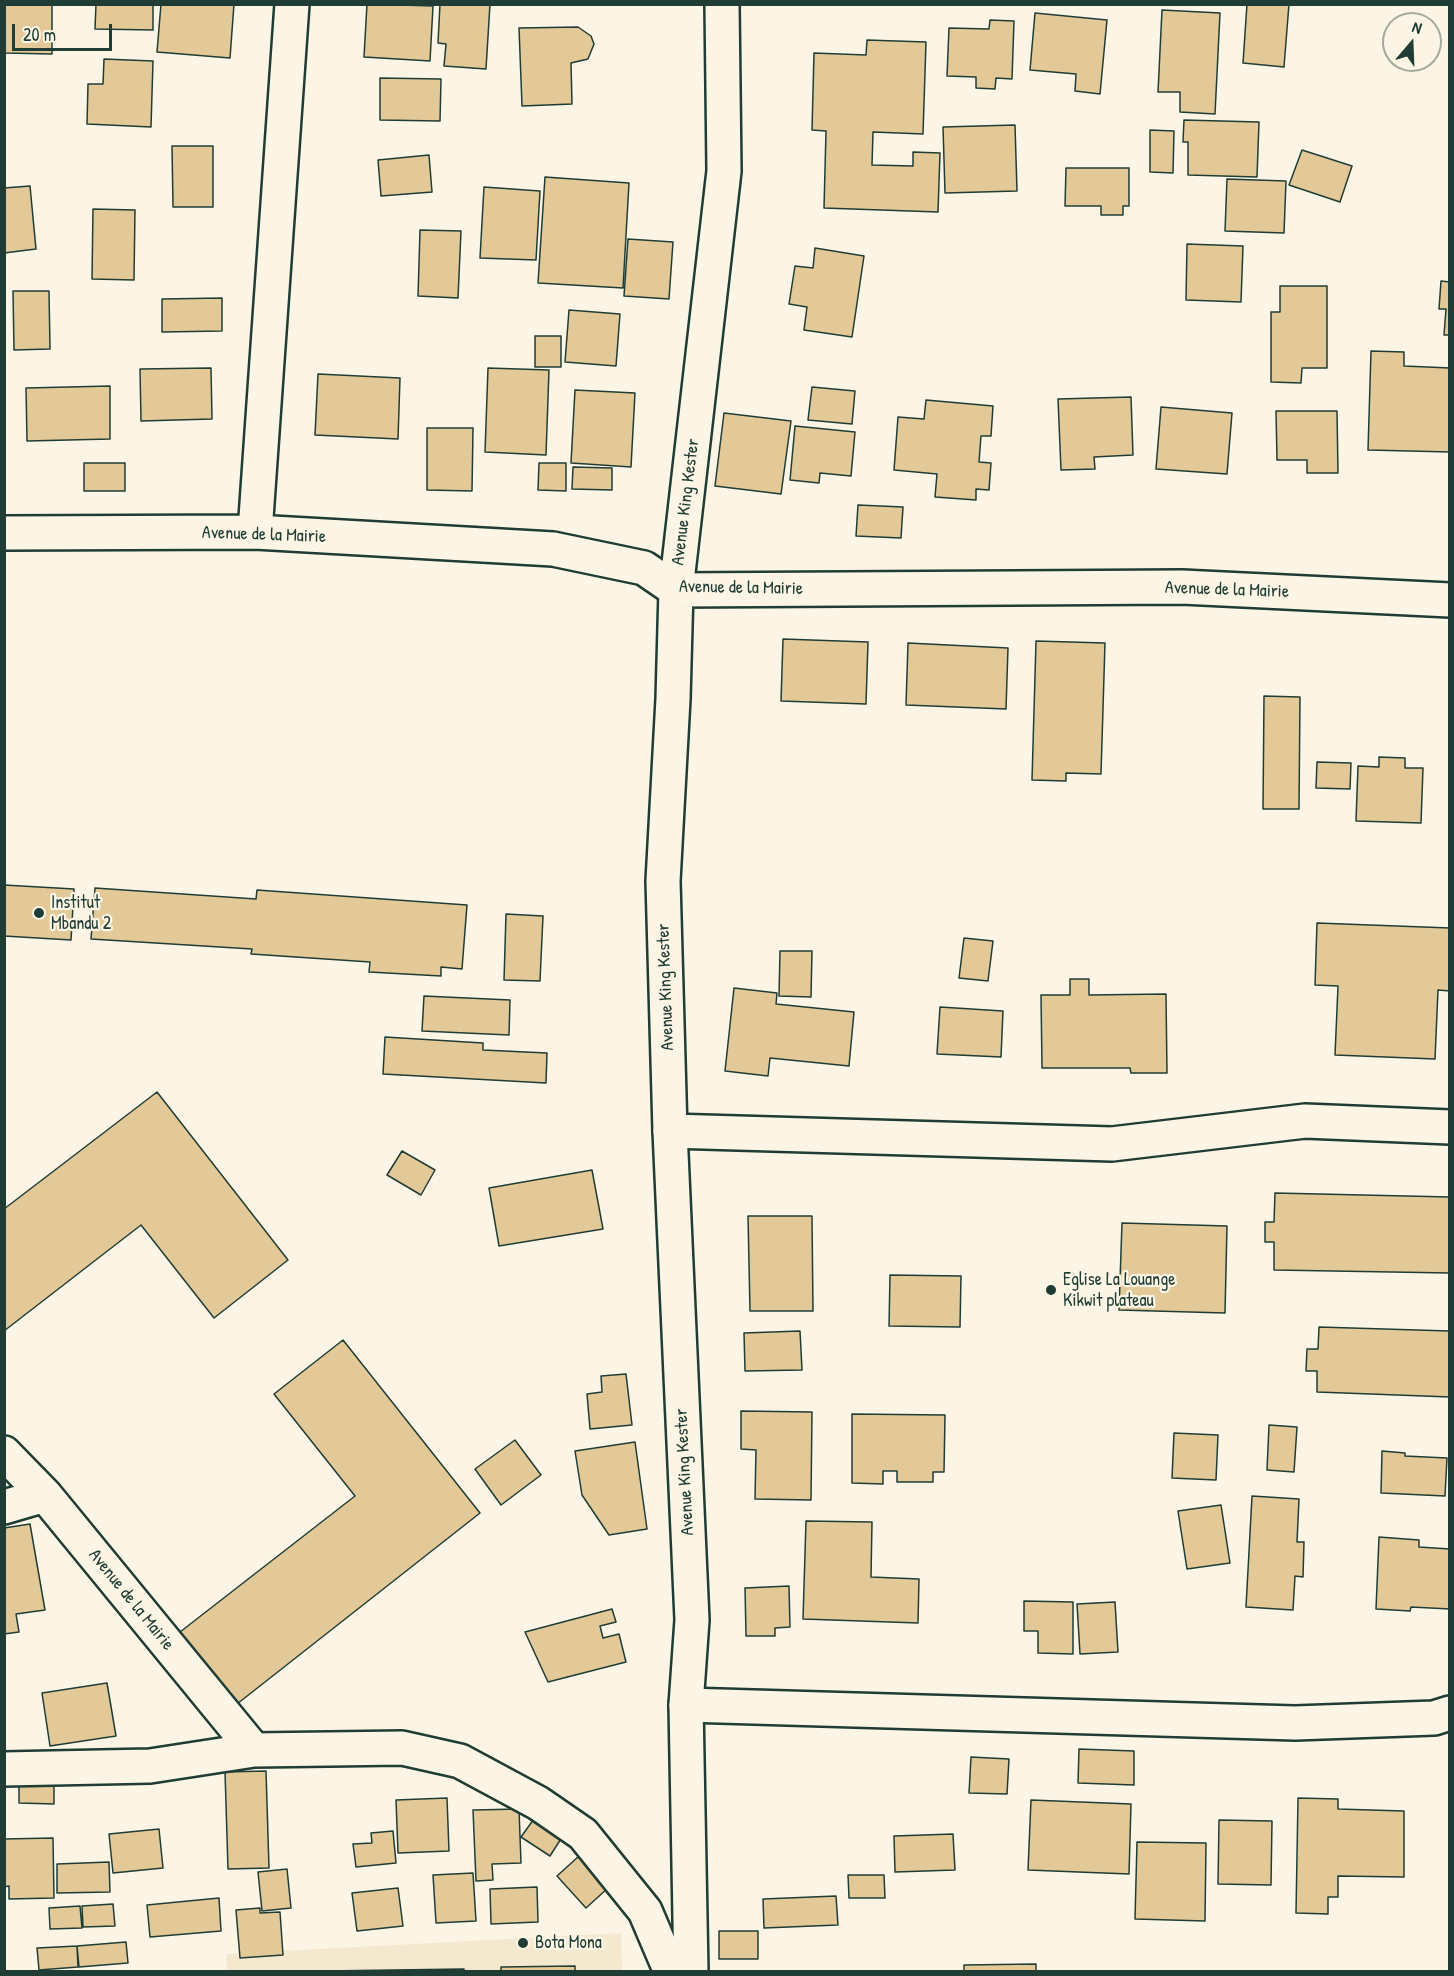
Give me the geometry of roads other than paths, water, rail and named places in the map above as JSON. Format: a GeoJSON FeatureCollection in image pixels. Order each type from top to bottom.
{"type":"FeatureCollection","features":[{"type":"Feature","properties":{"kind":"street"},"geometry":{"type":"LineString","coordinates":[[255,532],[292,4]]}},
{"type":"Feature","properties":{"kind":"street","name":"Avenue King Kester"},"geometry":{"type":"LineString","coordinates":[[691,1971],[686,1705],[692,1620],[670,1131],[663,881],[676,590],[724,171],[722,4]]}},
{"type":"Feature","properties":{"kind":"street","name":"Avenue de la Mairie"},"geometry":{"type":"LineString","coordinates":[[4,533],[255,532],[553,549],[644,568],[676,590],[1182,587],[1449,600]]}},
{"type":"Feature","properties":{"kind":"street"},"geometry":{"type":"LineString","coordinates":[[670,1131],[1112,1144],[1305,1121],[1449,1127]]}},
{"type":"Feature","properties":{"kind":"street","name":"Avenue de la Mairie"},"geometry":{"type":"LineString","coordinates":[[4,1453],[45,1495],[254,1750]]}},
{"type":"Feature","properties":{"kind":"street"},"geometry":{"type":"LineString","coordinates":[[4,1507],[45,1495]]}},
{"type":"Feature","properties":{"kind":"street"},"geometry":{"type":"LineString","coordinates":[[686,1705],[1295,1723],[1434,1718],[1449,1713]]}},
{"type":"Feature","properties":{"kind":"street"},"geometry":{"type":"LineString","coordinates":[[4,1769],[150,1766],[254,1750],[402,1748],[460,1761],[538,1803],[583,1834],[645,1911],[672,1971]]}},
{"type":"Feature","properties":{"kind":"place","name":"Institut Mbandu 2"},"geometry":{"type":"Point","coordinates":[39,913]}},
{"type":"Feature","properties":{"kind":"place","name":"Eglise La Louange Kikwit plateau"},"geometry":{"type":"Point","coordinates":[1051,1290]}},
{"type":"Feature","properties":{"kind":"place","name":"Bota Mona"},"geometry":{"type":"Point","coordinates":[523,1943]}}]}
